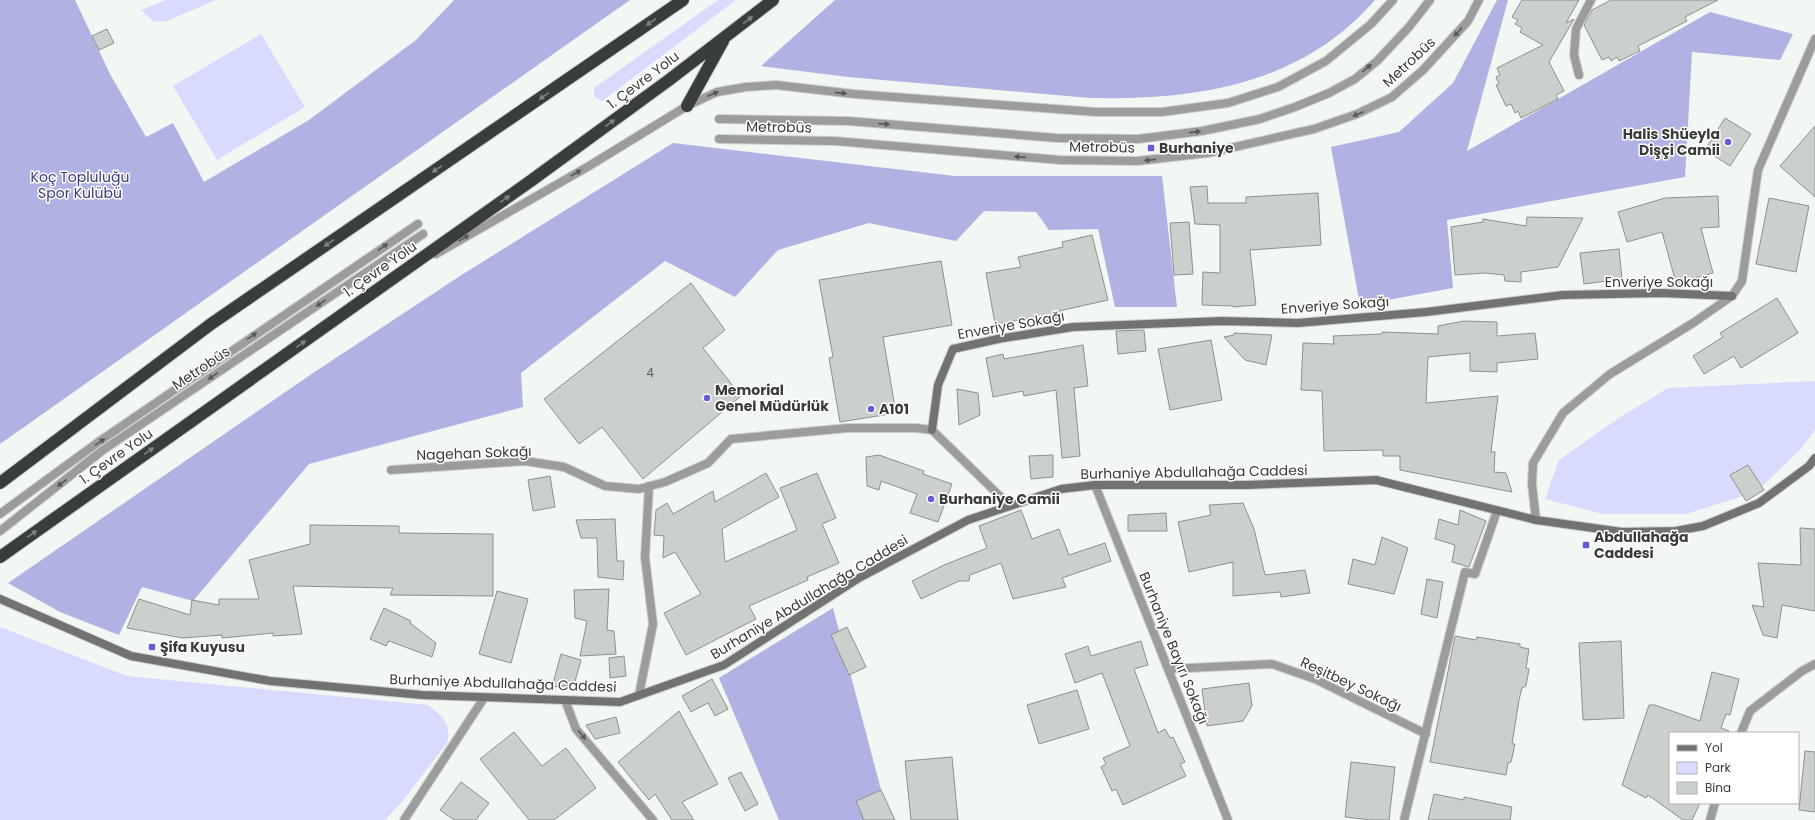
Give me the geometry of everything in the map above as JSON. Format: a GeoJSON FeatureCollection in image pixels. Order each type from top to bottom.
{"type":"FeatureCollection","features":[{"type":"Feature","properties":{"kind":"highway"},"geometry":{"type":"LineString","coordinates":[[0,483],[211,324],[683,0]]}},
{"type":"Feature","properties":{"kind":"highway","name":"1. Çevre Yolu"},"geometry":{"type":"LineString","coordinates":[[0,556],[532,180],[773,0]]}},
{"type":"Feature","properties":{"kind":"highway"},"geometry":{"type":"LineString","coordinates":[[687,106],[725,37]]}},
{"type":"Feature","properties":{"kind":"main road","name":"Enveriye Sokağı"},"geometry":{"type":"LineString","coordinates":[[932,430],[938,385],[953,349],[998,339],[1073,327],[1222,320],[1298,323],[1426,312],[1563,295],[1662,293],[1732,296]]}},
{"type":"Feature","properties":{"kind":"main road","name":"Burhaniye Abdullahağa Caddesi"},"geometry":{"type":"LineString","coordinates":[[0,599],[131,656],[270,681],[422,695],[620,702],[724,665],[859,578],[968,520],[1061,489],[1095,485],[1247,486],[1376,480],[1536,520],[1622,532],[1676,531],[1697,527],[1729,516],[1759,503],[1812,467],[1815,458]]}},
{"type":"Feature","properties":{"kind":"street"},"geometry":{"type":"LineString","coordinates":[[393,278],[589,166],[687,106],[718,92],[746,87],[776,85],[854,94],[1096,112],[1162,112],[1228,103],[1278,87],[1326,61],[1371,24],[1393,0]]}},
{"type":"Feature","properties":{"kind":"street","name":"Metrobüs"},"geometry":{"type":"LineString","coordinates":[[719,119],[848,121],[1057,138],[1138,139],[1202,131],[1260,119],[1329,93],[1355,79],[1376,61],[1409,27],[1430,0]]}},
{"type":"Feature","properties":{"kind":"street","name":"Metrobüs"},"geometry":{"type":"LineString","coordinates":[[719,139],[836,141],[1060,160],[1136,161],[1208,153],[1314,129],[1357,114],[1392,97],[1423,70],[1468,21],[1479,0]]}},
{"type":"Feature","properties":{"kind":"street"},"geometry":{"type":"LineString","coordinates":[[1578,75],[1574,55],[1576,29],[1591,0]]}},
{"type":"Feature","properties":{"kind":"street"},"geometry":{"type":"LineString","coordinates":[[1536,520],[1532,484],[1533,463],[1563,413],[1610,374],[1693,323],[1732,296],[1742,281],[1758,170],[1815,39]]}},
{"type":"Feature","properties":{"kind":"street","name":"Metrobüs"},"geometry":{"type":"LineString","coordinates":[[0,514],[136,416],[418,224]]}},
{"type":"Feature","properties":{"kind":"street","name":"Metrobüs"},"geometry":{"type":"LineString","coordinates":[[0,531],[103,450],[423,234]]}},
{"type":"Feature","properties":{"kind":"street","name":"Nagehan Sokağı"},"geometry":{"type":"LineString","coordinates":[[390,470],[525,461],[564,467],[605,486],[638,489],[665,482],[708,463],[731,439],[848,428],[916,428],[932,430]]}},
{"type":"Feature","properties":{"kind":"street"},"geometry":{"type":"LineString","coordinates":[[932,430],[1010,506]]}},
{"type":"Feature","properties":{"kind":"street","name":"Burhaniye Bayırı Sokağı"},"geometry":{"type":"LineString","coordinates":[[1095,485],[1228,820]]}},
{"type":"Feature","properties":{"kind":"street"},"geometry":{"type":"LineString","coordinates":[[639,695],[653,624],[645,557],[649,486]]}},
{"type":"Feature","properties":{"kind":"street"},"geometry":{"type":"LineString","coordinates":[[1404,820],[1465,572],[1475,574],[1498,511]]}},
{"type":"Feature","properties":{"kind":"street","name":"Reşitbey Sokağı"},"geometry":{"type":"LineString","coordinates":[[1168,668],[1272,664],[1315,679],[1426,734]]}},
{"type":"Feature","properties":{"kind":"street"},"geometry":{"type":"LineString","coordinates":[[1741,732],[1750,711],[1802,671],[1815,664]]}},
{"type":"Feature","properties":{"kind":"street"},"geometry":{"type":"LineString","coordinates":[[404,820],[484,698]]}},
{"type":"Feature","properties":{"kind":"street"},"geometry":{"type":"LineString","coordinates":[[565,700],[576,729],[653,820]]}},
{"type":"Feature","properties":{"kind":"street"},"geometry":{"type":"LineString","coordinates":[[1710,820],[1715,804]]}},
{"type":"Feature","properties":{"kind":"green space","name":"Koç Topluluğu Spor Kulübü"},"geometry":{"type":"Polygon","coordinates":[[[0,0],[75,0],[110,74],[146,137],[173,123],[204,182],[309,120],[416,40],[454,0],[630,0],[0,444],[0,0]]]}},
{"type":"Feature","properties":{"kind":"green space"},"geometry":{"type":"Polygon","coordinates":[[[166,0],[216,0],[167,21],[154,22],[141,10],[166,0]]]}},
{"type":"Feature","properties":{"kind":"green space"},"geometry":{"type":"Polygon","coordinates":[[[718,0],[736,0],[602,101],[594,97],[594,88],[718,0]]]}},
{"type":"Feature","properties":{"kind":"green space"},"geometry":{"type":"Polygon","coordinates":[[[835,0],[1375,0],[1346,29],[1314,51],[1281,69],[1245,82],[1208,90],[1169,95],[1130,98],[1090,98],[848,77],[761,66],[835,0]]]}},
{"type":"Feature","properties":{"kind":"green space"},"geometry":{"type":"Polygon","coordinates":[[[1497,0],[1508,0],[1467,151],[1710,12],[1793,34],[1780,60],[1692,52],[1685,177],[1447,220],[1453,288],[1360,305],[1331,147],[1399,132],[1453,83],[1497,0]]]}},
{"type":"Feature","properties":{"kind":"green space"},"geometry":{"type":"Polygon","coordinates":[[[261,34],[305,107],[217,160],[173,86],[261,34]]]}},
{"type":"Feature","properties":{"kind":"green space"},"geometry":{"type":"Polygon","coordinates":[[[673,143],[955,176],[1162,176],[1177,307],[1115,307],[1098,229],[1049,230],[1036,212],[984,211],[956,241],[869,223],[778,250],[735,297],[665,261],[521,373],[523,407],[309,464],[193,601],[142,587],[119,635],[60,612],[8,583],[313,373],[460,276],[673,143]]]}},
{"type":"Feature","properties":{"kind":"green space"},"geometry":{"type":"Polygon","coordinates":[[[1815,381],[1815,430],[1801,449],[1756,492],[1686,514],[1603,514],[1545,499],[1559,460],[1619,418],[1668,388],[1815,381]]]}},
{"type":"Feature","properties":{"kind":"green space"},"geometry":{"type":"Polygon","coordinates":[[[833,608],[889,820],[779,820],[719,678],[833,608]]]}},
{"type":"Feature","properties":{"kind":"green space"},"geometry":{"type":"Polygon","coordinates":[[[0,627],[127,676],[428,705],[438,713],[447,725],[447,743],[402,802],[385,820],[0,820],[0,627]]]}},
{"type":"Feature","properties":{"kind":"building"},"geometry":{"type":"Polygon","coordinates":[[[1522,0],[1579,0],[1566,23],[1574,19],[1549,62],[1564,91],[1556,95],[1558,99],[1521,118],[1518,111],[1515,113],[1511,104],[1506,106],[1496,85],[1499,84],[1496,77],[1500,75],[1497,68],[1543,45],[1520,32],[1522,28],[1515,24],[1518,20],[1512,17],[1522,0]]]}},
{"type":"Feature","properties":{"kind":"building"},"geometry":{"type":"Polygon","coordinates":[[[1611,0],[1718,0],[1685,17],[1687,21],[1638,46],[1640,51],[1619,61],[1617,57],[1611,61],[1609,57],[1602,60],[1584,25],[1592,10],[1611,0]]]}},
{"type":"Feature","properties":{"kind":"building"},"geometry":{"type":"Polygon","coordinates":[[[107,29],[114,43],[99,50],[92,36],[107,29]]]}},
{"type":"Feature","properties":{"kind":"building","name":"Halis Shüeyla Dişçi Camii"},"geometry":{"type":"Polygon","coordinates":[[[1725,118],[1751,134],[1730,166],[1705,150],[1725,118]]]}},
{"type":"Feature","properties":{"kind":"building"},"geometry":{"type":"Polygon","coordinates":[[[1815,126],[1815,197],[1780,166],[1815,126]]]}},
{"type":"Feature","properties":{"kind":"building"},"geometry":{"type":"Polygon","coordinates":[[[1207,186],[1208,203],[1246,203],[1246,197],[1318,193],[1321,245],[1250,250],[1256,305],[1233,307],[1202,305],[1203,272],[1220,273],[1220,225],[1195,224],[1190,187],[1207,186]]]}},
{"type":"Feature","properties":{"kind":"building"},"geometry":{"type":"Polygon","coordinates":[[[1718,196],[1719,227],[1701,228],[1713,273],[1676,283],[1662,232],[1627,242],[1618,212],[1665,198],[1718,196]]]}},
{"type":"Feature","properties":{"kind":"building"},"geometry":{"type":"Polygon","coordinates":[[[1769,198],[1809,206],[1796,272],[1756,264],[1769,198]]]}},
{"type":"Feature","properties":{"kind":"building"},"geometry":{"type":"Polygon","coordinates":[[[1527,217],[1583,218],[1558,267],[1521,272],[1521,282],[1505,281],[1504,275],[1484,273],[1455,275],[1451,227],[1483,222],[1483,219],[1526,226],[1527,217]]]}},
{"type":"Feature","properties":{"kind":"building"},"geometry":{"type":"Polygon","coordinates":[[[1189,222],[1193,274],[1174,275],[1170,223],[1189,222]]]}},
{"type":"Feature","properties":{"kind":"building"},"geometry":{"type":"Polygon","coordinates":[[[1092,235],[1108,300],[1059,311],[1061,317],[1034,324],[1033,318],[995,324],[986,273],[1021,267],[1018,257],[1063,247],[1062,242],[1092,235]]]}},
{"type":"Feature","properties":{"kind":"building"},"geometry":{"type":"Polygon","coordinates":[[[1619,249],[1622,279],[1584,284],[1580,253],[1619,249]]]}},
{"type":"Feature","properties":{"kind":"building"},"geometry":{"type":"Polygon","coordinates":[[[941,261],[952,325],[883,337],[896,413],[840,422],[829,358],[833,357],[819,280],[941,261]]]}},
{"type":"Feature","properties":{"kind":"building"},"geometry":{"type":"Polygon","coordinates":[[[691,283],[725,330],[703,348],[741,396],[643,479],[602,427],[579,444],[544,399],[691,283]]]}},
{"type":"Feature","properties":{"kind":"building"},"geometry":{"type":"Polygon","coordinates":[[[1777,298],[1798,333],[1741,368],[1734,356],[1704,374],[1693,356],[1723,337],[1720,333],[1777,298]]]}},
{"type":"Feature","properties":{"kind":"building"},"geometry":{"type":"Polygon","coordinates":[[[1464,321],[1497,322],[1497,336],[1535,333],[1538,359],[1497,363],[1497,372],[1470,371],[1470,353],[1428,357],[1426,403],[1498,396],[1491,452],[1495,452],[1494,472],[1506,473],[1512,492],[1400,470],[1400,456],[1383,456],[1383,450],[1324,451],[1322,391],[1301,390],[1303,343],[1334,344],[1333,336],[1382,334],[1382,332],[1438,334],[1438,326],[1464,321]]]}},
{"type":"Feature","properties":{"kind":"building"},"geometry":{"type":"Polygon","coordinates":[[[1144,330],[1146,351],[1118,354],[1116,331],[1144,330]]]}},
{"type":"Feature","properties":{"kind":"building"},"geometry":{"type":"Polygon","coordinates":[[[1234,333],[1272,335],[1266,365],[1245,360],[1224,337],[1234,335],[1234,333]]]}},
{"type":"Feature","properties":{"kind":"building"},"geometry":{"type":"Polygon","coordinates":[[[1211,340],[1222,400],[1170,410],[1158,349],[1211,340]]]}},
{"type":"Feature","properties":{"kind":"building"},"geometry":{"type":"Polygon","coordinates":[[[1083,345],[1088,386],[1074,388],[1080,456],[1062,458],[1056,390],[1024,396],[1023,391],[993,397],[986,358],[1003,354],[1004,359],[1083,345]]]}},
{"type":"Feature","properties":{"kind":"building"},"geometry":{"type":"Polygon","coordinates":[[[957,389],[978,393],[980,415],[959,425],[957,389]]]}},
{"type":"Feature","properties":{"kind":"building"},"geometry":{"type":"Polygon","coordinates":[[[879,455],[924,471],[923,474],[952,484],[938,522],[910,513],[917,494],[881,481],[879,490],[867,486],[866,457],[879,455]]]}},
{"type":"Feature","properties":{"kind":"building"},"geometry":{"type":"Polygon","coordinates":[[[1053,455],[1053,477],[1031,479],[1029,456],[1053,455]]]}},
{"type":"Feature","properties":{"kind":"building"},"geometry":{"type":"Polygon","coordinates":[[[1748,465],[1764,490],[1746,501],[1730,475],[1748,465]]]}},
{"type":"Feature","properties":{"kind":"building"},"geometry":{"type":"Polygon","coordinates":[[[766,473],[779,497],[722,529],[725,562],[797,530],[780,488],[817,473],[836,518],[822,524],[839,563],[807,577],[808,580],[749,606],[756,619],[686,655],[664,613],[701,594],[675,552],[663,558],[664,536],[654,535],[656,510],[667,503],[673,514],[713,491],[715,502],[766,473]]]}},
{"type":"Feature","properties":{"kind":"building"},"geometry":{"type":"Polygon","coordinates":[[[550,476],[555,507],[533,511],[528,480],[550,476]]]}},
{"type":"Feature","properties":{"kind":"building"},"geometry":{"type":"Polygon","coordinates":[[[1243,503],[1254,529],[1265,575],[1305,570],[1310,593],[1281,597],[1280,592],[1233,596],[1233,562],[1189,572],[1178,522],[1211,515],[1209,505],[1243,503]]]}},
{"type":"Feature","properties":{"kind":"building"},"geometry":{"type":"Polygon","coordinates":[[[1021,510],[1032,539],[1059,529],[1069,555],[1105,543],[1111,561],[1062,578],[1066,587],[1013,599],[1001,563],[970,575],[969,581],[959,581],[921,599],[912,581],[944,565],[987,548],[979,526],[1021,510]]]}},
{"type":"Feature","properties":{"kind":"building"},"geometry":{"type":"Polygon","coordinates":[[[1460,510],[1486,521],[1469,567],[1452,562],[1455,545],[1435,539],[1439,519],[1458,525],[1460,510]]]}},
{"type":"Feature","properties":{"kind":"building"},"geometry":{"type":"Polygon","coordinates":[[[1166,513],[1167,531],[1128,531],[1128,515],[1166,513]]]}},
{"type":"Feature","properties":{"kind":"building"},"geometry":{"type":"Polygon","coordinates":[[[615,519],[617,561],[624,561],[623,580],[598,577],[597,538],[581,538],[576,520],[615,519]]]}},
{"type":"Feature","properties":{"kind":"building"},"geometry":{"type":"Polygon","coordinates":[[[310,525],[399,526],[399,533],[493,534],[493,596],[390,595],[393,588],[293,586],[302,634],[273,636],[273,633],[222,638],[222,635],[183,638],[127,628],[139,599],[190,615],[192,600],[219,605],[219,599],[259,599],[249,560],[310,544],[310,525]]]}},
{"type":"Feature","properties":{"kind":"building"},"geometry":{"type":"Polygon","coordinates":[[[1800,528],[1815,529],[1815,611],[1782,605],[1777,638],[1763,635],[1752,605],[1764,607],[1758,563],[1801,565],[1800,528]]]}},
{"type":"Feature","properties":{"kind":"building"},"geometry":{"type":"Polygon","coordinates":[[[1382,537],[1408,548],[1394,594],[1348,584],[1353,559],[1375,565],[1382,537]]]}},
{"type":"Feature","properties":{"kind":"building"},"geometry":{"type":"Polygon","coordinates":[[[1427,579],[1443,582],[1437,618],[1421,614],[1427,579]]]}},
{"type":"Feature","properties":{"kind":"building"},"geometry":{"type":"Polygon","coordinates":[[[609,589],[607,630],[614,631],[616,654],[580,656],[587,621],[575,618],[574,590],[609,589]]]}},
{"type":"Feature","properties":{"kind":"building"},"geometry":{"type":"Polygon","coordinates":[[[497,591],[528,599],[511,663],[479,654],[497,591]]]}},
{"type":"Feature","properties":{"kind":"building"},"geometry":{"type":"Polygon","coordinates":[[[384,608],[411,621],[410,623],[436,643],[432,657],[389,641],[386,646],[370,639],[384,608]]]}},
{"type":"Feature","properties":{"kind":"building"},"geometry":{"type":"Polygon","coordinates":[[[847,627],[866,667],[849,675],[831,635],[847,627]]]}},
{"type":"Feature","properties":{"kind":"building"},"geometry":{"type":"Polygon","coordinates":[[[1455,636],[1476,640],[1477,637],[1520,644],[1520,647],[1529,649],[1526,668],[1529,669],[1526,686],[1522,688],[1519,700],[1512,744],[1515,744],[1511,762],[1508,763],[1506,775],[1430,762],[1455,636]]]}},
{"type":"Feature","properties":{"kind":"building"},"geometry":{"type":"Polygon","coordinates":[[[1141,641],[1148,665],[1134,669],[1158,733],[1165,729],[1170,738],[1173,737],[1185,762],[1180,764],[1186,776],[1123,805],[1116,789],[1112,791],[1101,767],[1106,764],[1103,758],[1130,746],[1102,673],[1075,683],[1065,654],[1088,646],[1091,656],[1141,641]]]}},
{"type":"Feature","properties":{"kind":"building"},"geometry":{"type":"Polygon","coordinates":[[[1621,641],[1624,718],[1583,720],[1579,643],[1621,641]]]}},
{"type":"Feature","properties":{"kind":"building"},"geometry":{"type":"Polygon","coordinates":[[[561,654],[581,660],[574,685],[552,687],[561,654]]]}},
{"type":"Feature","properties":{"kind":"building"},"geometry":{"type":"Polygon","coordinates":[[[624,656],[626,676],[610,678],[609,658],[624,656]]]}},
{"type":"Feature","properties":{"kind":"building"},"geometry":{"type":"Polygon","coordinates":[[[1712,672],[1739,679],[1730,715],[1726,714],[1721,728],[1728,732],[1669,732],[1669,804],[1700,804],[1692,820],[1683,820],[1648,795],[1646,798],[1622,785],[1649,705],[1655,705],[1700,721],[1712,672]]]}},
{"type":"Feature","properties":{"kind":"building"},"geometry":{"type":"Polygon","coordinates":[[[712,679],[728,709],[715,716],[708,703],[691,712],[682,696],[712,679]]]}},
{"type":"Feature","properties":{"kind":"building"},"geometry":{"type":"Polygon","coordinates":[[[1249,683],[1252,706],[1243,721],[1207,726],[1202,689],[1249,683]]]}},
{"type":"Feature","properties":{"kind":"building"},"geometry":{"type":"Polygon","coordinates":[[[1077,690],[1089,729],[1039,744],[1027,705],[1077,690]]]}},
{"type":"Feature","properties":{"kind":"building"},"geometry":{"type":"Polygon","coordinates":[[[679,711],[718,784],[682,802],[694,820],[672,820],[655,794],[649,800],[618,762],[679,711]]]}},
{"type":"Feature","properties":{"kind":"building"},"geometry":{"type":"Polygon","coordinates":[[[616,717],[620,733],[595,739],[586,725],[616,717]]]}},
{"type":"Feature","properties":{"kind":"building"},"geometry":{"type":"Polygon","coordinates":[[[514,732],[542,766],[566,748],[596,788],[554,820],[529,820],[480,759],[514,732]]]}},
{"type":"Feature","properties":{"kind":"building"},"geometry":{"type":"Polygon","coordinates":[[[1805,751],[1815,752],[1815,812],[1799,810],[1805,751]]]}},
{"type":"Feature","properties":{"kind":"building"},"geometry":{"type":"Polygon","coordinates":[[[952,757],[958,820],[911,820],[905,761],[952,757]]]}},
{"type":"Feature","properties":{"kind":"building"},"geometry":{"type":"Polygon","coordinates":[[[1351,762],[1395,767],[1389,820],[1371,820],[1345,817],[1351,762]]]}},
{"type":"Feature","properties":{"kind":"building"},"geometry":{"type":"Polygon","coordinates":[[[741,772],[758,804],[745,811],[728,778],[741,772]]]}},
{"type":"Feature","properties":{"kind":"building"},"geometry":{"type":"Polygon","coordinates":[[[461,782],[489,803],[476,820],[454,820],[440,810],[461,782]]]}},
{"type":"Feature","properties":{"kind":"building"},"geometry":{"type":"Polygon","coordinates":[[[881,790],[895,820],[864,820],[856,801],[881,790]]]}},
{"type":"Feature","properties":{"kind":"building"},"geometry":{"type":"Polygon","coordinates":[[[1434,794],[1464,800],[1464,797],[1512,807],[1510,820],[1428,820],[1434,794]]]}},
{"type":"Feature","properties":{"kind":"place","name":"Halis Shüeyla Dişçi Camii"},"geometry":{"type":"Point","coordinates":[1728,142]}},
{"type":"Feature","properties":{"kind":"place","name":"Burhaniye"},"geometry":{"type":"Point","coordinates":[1151,148]}},
{"type":"Feature","properties":{"kind":"place","name":"Memorial Genel Müdürlük"},"geometry":{"type":"Point","coordinates":[707,398]}},
{"type":"Feature","properties":{"kind":"place","name":"A101"},"geometry":{"type":"Point","coordinates":[871,409]}},
{"type":"Feature","properties":{"kind":"place","name":"Burhaniye Camii"},"geometry":{"type":"Point","coordinates":[931,499]}},
{"type":"Feature","properties":{"kind":"place","name":"Abdullahağa Caddesi"},"geometry":{"type":"Point","coordinates":[1586,545]}},
{"type":"Feature","properties":{"kind":"place","name":"Şifa Kuyusu"},"geometry":{"type":"Point","coordinates":[152,647]}}]}
